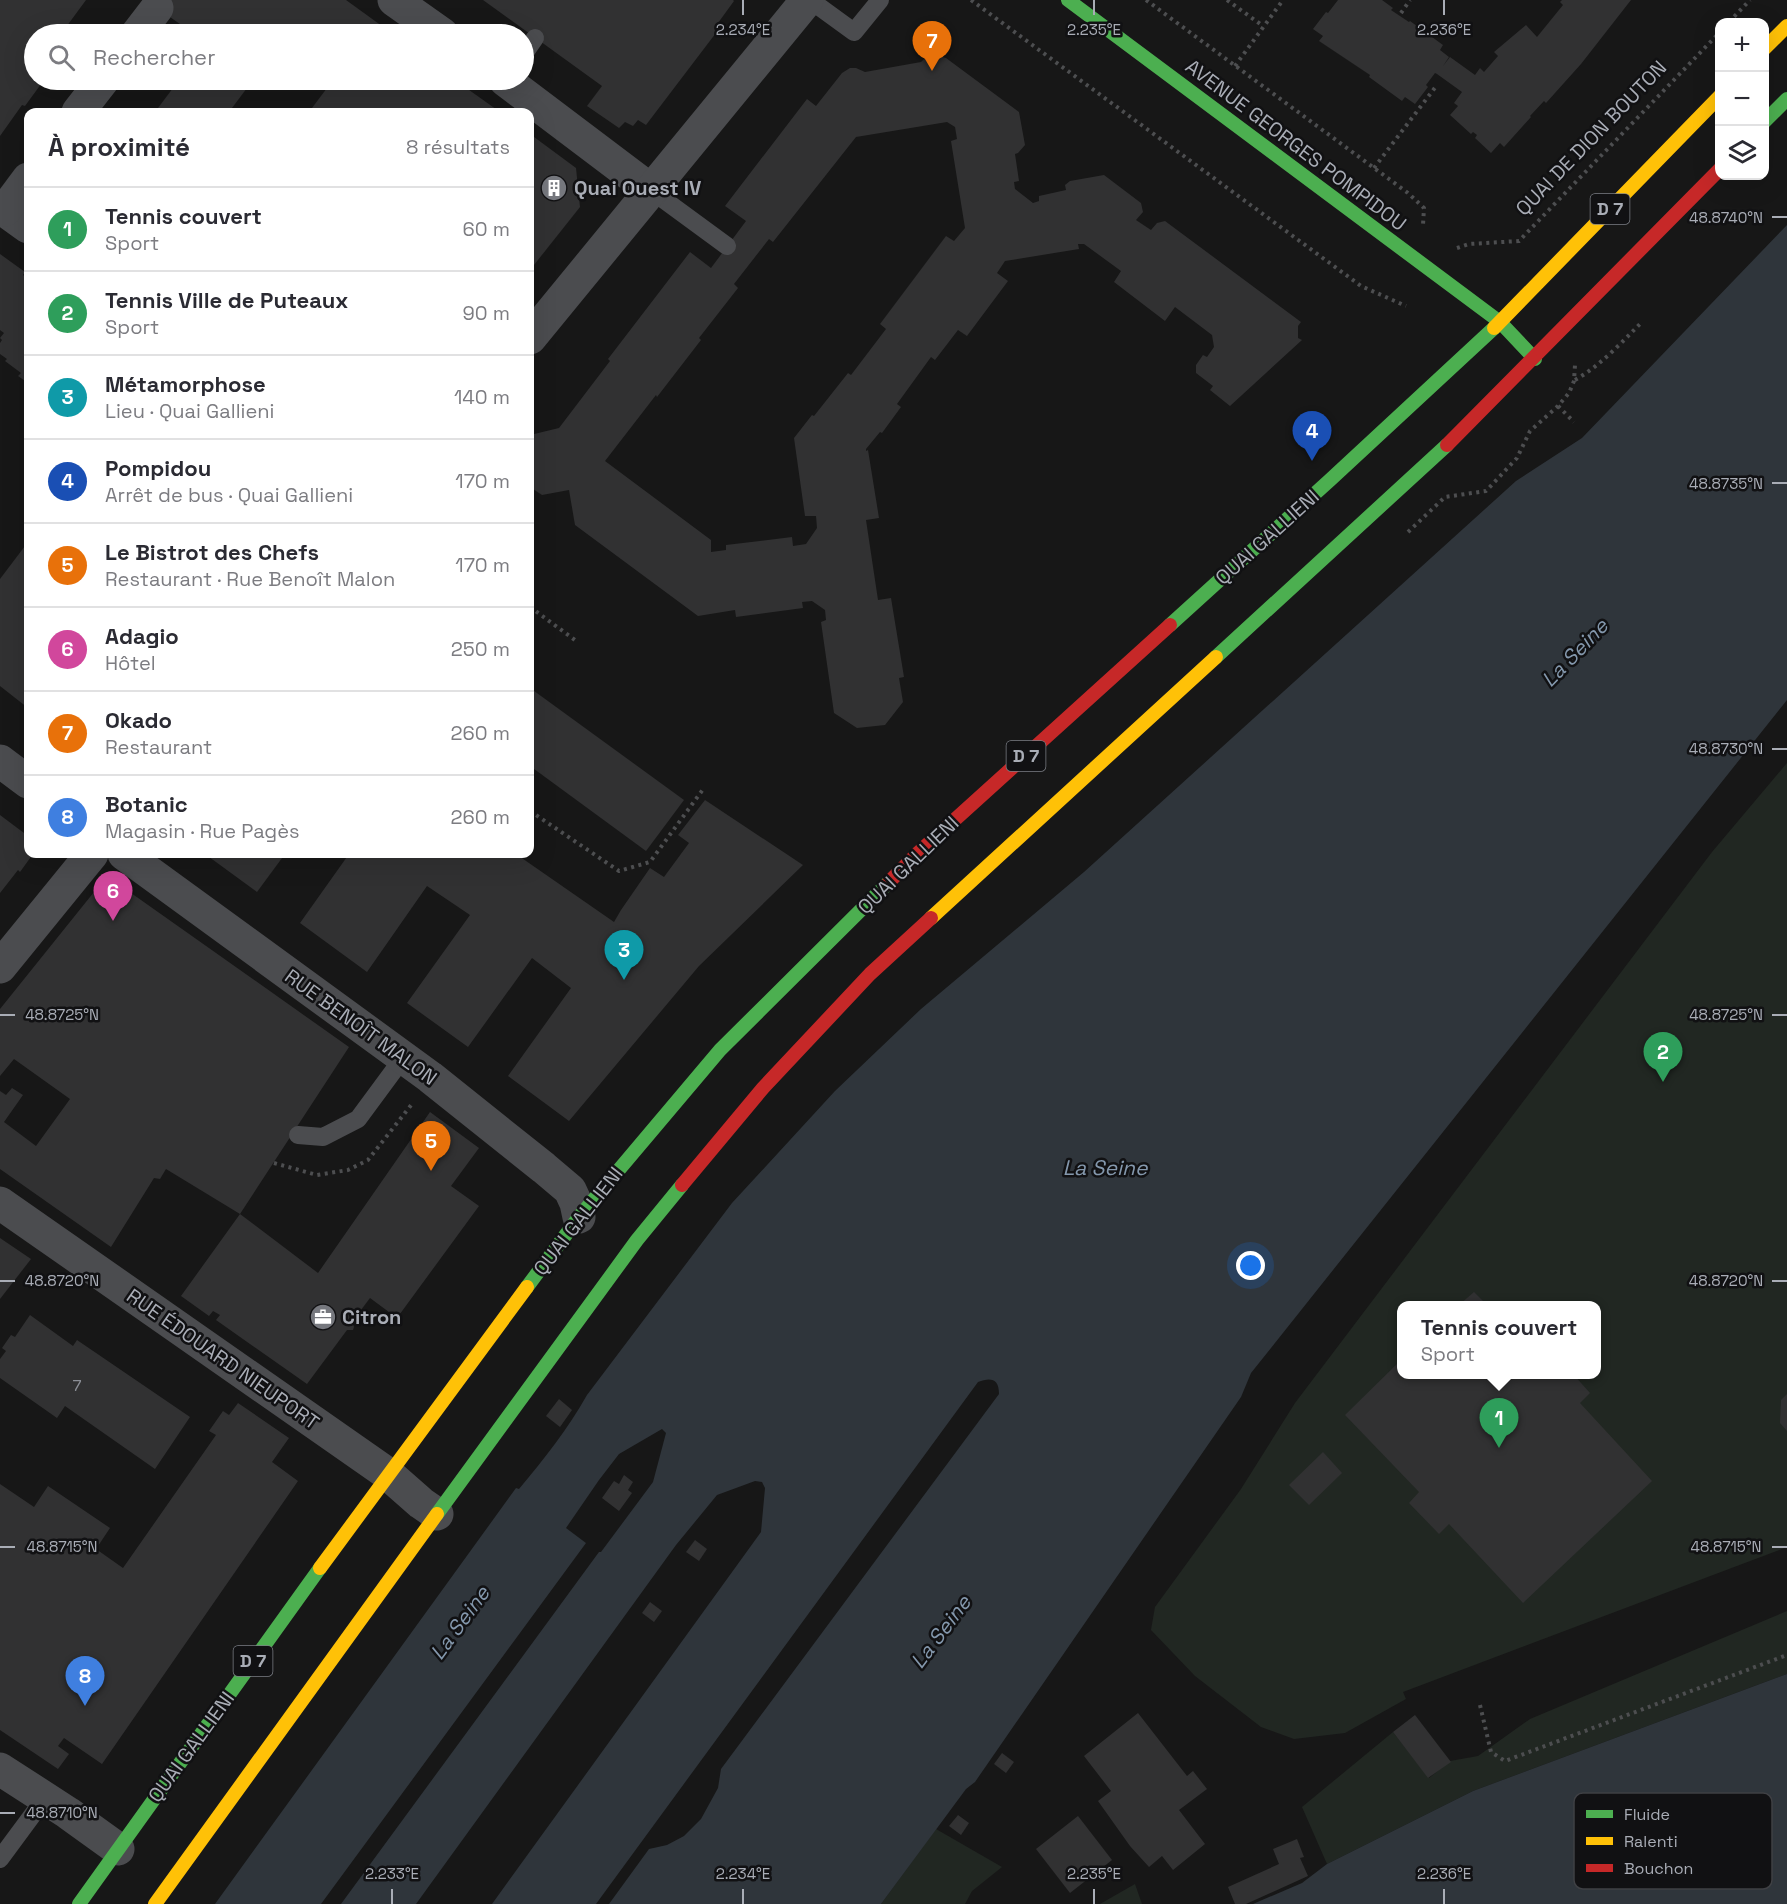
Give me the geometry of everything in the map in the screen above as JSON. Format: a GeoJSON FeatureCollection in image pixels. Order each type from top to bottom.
{"type":"FeatureCollection","features":[{"type":"Feature","properties":{"kind":"main road","name":"AVENUE GEORGES POMPIDOU"},"geometry":{"type":"LineString","coordinates":[[1068,0],[1500,322],[1535,359]]}},
{"type":"Feature","properties":{"kind":"main road"},"geometry":{"type":"LineString","coordinates":[[1769,44],[1787,26]]}},
{"type":"Feature","properties":{"kind":"main road"},"geometry":{"type":"LineString","coordinates":[[1769,117],[1787,99]]}},
{"type":"Feature","properties":{"kind":"main road","name":"D 7"},"geometry":{"type":"LineString","coordinates":[[1500,322],[1715,100]]}},
{"type":"Feature","properties":{"kind":"main road","name":"D 7"},"geometry":{"type":"LineString","coordinates":[[155,1904],[637,1240],[763,1088],[870,974],[1406,483],[1535,359],[1715,173]]}},
{"type":"Feature","properties":{"kind":"main road","name":"QUAI GALLIENI"},"geometry":{"type":"LineString","coordinates":[[79,1904],[388,1474],[579,1216],[720,1050],[918,853],[1321,488],[1500,322]]}},
{"type":"Feature","properties":{"kind":"street"},"geometry":{"type":"LineString","coordinates":[[394,0],[428,24]]}},
{"type":"Feature","properties":{"kind":"street"},"geometry":{"type":"LineString","coordinates":[[534,333],[809,0]]}},
{"type":"Feature","properties":{"kind":"street"},"geometry":{"type":"LineString","coordinates":[[145,24],[157,8]]}},
{"type":"Feature","properties":{"kind":"street"},"geometry":{"type":"LineString","coordinates":[[81,108],[95,90]]}},
{"type":"Feature","properties":{"kind":"street"},"geometry":{"type":"LineString","coordinates":[[519,90],[652,191]]}},
{"type":"Feature","properties":{"kind":"street"},"geometry":{"type":"LineString","coordinates":[[11,215],[24,187]]}},
{"type":"Feature","properties":{"kind":"street"},"geometry":{"type":"LineString","coordinates":[[0,761],[24,779]]}},
{"type":"Feature","properties":{"kind":"street"},"geometry":{"type":"LineString","coordinates":[[0,967],[89,858]]}},
{"type":"Feature","properties":{"kind":"street","name":"RUE BENOÎT MALON"},"geometry":{"type":"LineString","coordinates":[[129,858],[403,1058],[570,1190],[579,1216]]}},
{"type":"Feature","properties":{"kind":"street","name":"RUE ÉDOUARD NIEUPORT"},"geometry":{"type":"LineString","coordinates":[[0,1203],[388,1474]]}},
{"type":"Feature","properties":{"kind":"street"},"geometry":{"type":"LineString","coordinates":[[388,1474],[437,1514]]}},
{"type":"Feature","properties":{"kind":"street"},"geometry":{"type":"LineString","coordinates":[[0,1769],[118,1849]]}},
{"type":"Feature","properties":{"kind":"lane"},"geometry":{"type":"LineString","coordinates":[[809,0],[854,32],[880,0]]}},
{"type":"Feature","properties":{"kind":"lane"},"geometry":{"type":"LineString","coordinates":[[652,191],[728,246]]}},
{"type":"Feature","properties":{"kind":"lane"},"geometry":{"type":"LineString","coordinates":[[298,1135],[323,1137],[358,1119],[403,1058]]}},
{"type":"Feature","properties":{"kind":"lane"},"geometry":{"type":"LineString","coordinates":[[0,1859],[57,1806]]}},
{"type":"Feature","properties":{"kind":"path"},"geometry":{"type":"LineString","coordinates":[[971,0],[1361,286],[1406,306]]}},
{"type":"Feature","properties":{"kind":"path"},"geometry":{"type":"LineString","coordinates":[[1146,0],[1408,194],[1424,208],[1423,226]]}},
{"type":"Feature","properties":{"kind":"path"},"geometry":{"type":"LineString","coordinates":[[1227,0],[1263,27]]}},
{"type":"Feature","properties":{"kind":"path"},"geometry":{"type":"LineString","coordinates":[[1235,66],[1283,0]]}},
{"type":"Feature","properties":{"kind":"path"},"geometry":{"type":"LineString","coordinates":[[1401,13],[1410,0]]}},
{"type":"Feature","properties":{"kind":"path"},"geometry":{"type":"LineString","coordinates":[[1733,18],[1750,0]]}},
{"type":"Feature","properties":{"kind":"path","name":"QUAI DE DION BOUTON"},"geometry":{"type":"LineString","coordinates":[[1451,250],[1469,244],[1519,241],[1715,36]]}},
{"type":"Feature","properties":{"kind":"path"},"geometry":{"type":"LineString","coordinates":[[1374,168],[1437,85]]}},
{"type":"Feature","properties":{"kind":"path"},"geometry":{"type":"LineString","coordinates":[[1574,381],[1622,343],[1641,323]]}},
{"type":"Feature","properties":{"kind":"path"},"geometry":{"type":"LineString","coordinates":[[1408,532],[1445,497],[1486,491],[1517,458],[1530,431],[1569,393],[1574,381],[1575,365]]}},
{"type":"Feature","properties":{"kind":"path"},"geometry":{"type":"LineString","coordinates":[[1558,406],[1574,422]]}},
{"type":"Feature","properties":{"kind":"path"},"geometry":{"type":"LineString","coordinates":[[534,610],[574,640]]}},
{"type":"Feature","properties":{"kind":"path"},"geometry":{"type":"LineString","coordinates":[[534,814],[619,872],[650,862],[704,789]]}},
{"type":"Feature","properties":{"kind":"path"},"geometry":{"type":"LineString","coordinates":[[1480,1705],[1491,1752],[1505,1761],[1787,1655]]}},
{"type":"Feature","properties":{"kind":"shaded area"},"geometry":{"type":"Polygon","coordinates":[[[1787,763],[1787,1547],[1403,1692],[1406,1699],[1345,1733],[1294,1739],[1261,1727],[1195,1676],[1151,1630],[1155,1607],[1241,1489],[1295,1403],[1712,852],[1787,763]]]}},
{"type":"Feature","properties":{"kind":"shaded area"},"geometry":{"type":"Polygon","coordinates":[[[1787,1611],[1787,1674],[1473,1791],[1327,1864],[1302,1807],[1393,1732],[1429,1778],[1450,1761],[1478,1756],[1530,1719],[1787,1611]]]}},
{"type":"Feature","properties":{"kind":"shaded area"},"geometry":{"type":"Polygon","coordinates":[[[936,1829],[1002,1867],[972,1891],[965,1904],[881,1904],[936,1829]]]}},
{"type":"Feature","properties":{"kind":"shaded area"},"geometry":{"type":"Polygon","coordinates":[[[1135,1884],[1142,1904],[1100,1904],[1135,1884]]]}},
{"type":"Feature","properties":{"kind":"water","name":"La Seine"},"geometry":{"type":"Polygon","coordinates":[[[1787,225],[1787,700],[1251,1373],[1241,1397],[975,1782],[966,1789],[881,1904],[609,1904],[649,1849],[667,1845],[684,1836],[701,1819],[718,1788],[721,1769],[999,1394],[998,1385],[993,1380],[978,1382],[596,1904],[492,1904],[761,1532],[765,1488],[762,1482],[755,1481],[717,1495],[676,1545],[416,1904],[341,1904],[599,1552],[653,1482],[666,1433],[662,1429],[619,1454],[599,1480],[566,1528],[586,1543],[321,1904],[215,1904],[516,1488],[519,1489],[555,1444],[587,1395],[732,1203],[835,1091],[921,1009],[1084,872],[1516,481],[1582,438],[1787,225]]]}},
{"type":"Feature","properties":{"kind":"water"},"geometry":{"type":"Polygon","coordinates":[[[1787,1674],[1787,1904],[1253,1904],[1302,1883],[1327,1864],[1473,1791],[1787,1674]]]}},
{"type":"Feature","properties":{"kind":"building"},"geometry":{"type":"Polygon","coordinates":[[[0,0],[86,0],[68,24],[24,24],[24,90],[37,90],[25,106],[22,105],[0,136],[0,0]]]}},
{"type":"Feature","properties":{"kind":"building"},"geometry":{"type":"Polygon","coordinates":[[[146,0],[346,0],[379,24],[180,24],[146,0]]]}},
{"type":"Feature","properties":{"kind":"building"},"geometry":{"type":"Polygon","coordinates":[[[483,0],[734,1],[718,23],[722,25],[646,125],[638,120],[633,126],[625,122],[619,128],[587,106],[602,86],[534,37],[534,24],[516,24],[483,0]]]}},
{"type":"Feature","properties":{"kind":"building"},"geometry":{"type":"Polygon","coordinates":[[[1338,0],[1382,0],[1393,8],[1391,10],[1443,45],[1440,50],[1449,57],[1443,66],[1450,57],[1475,75],[1480,68],[1484,72],[1498,56],[1494,52],[1526,25],[1537,37],[1563,5],[1560,2],[1562,0],[1631,0],[1581,64],[1546,103],[1544,101],[1504,147],[1500,143],[1491,153],[1475,138],[1477,135],[1473,132],[1471,134],[1450,115],[1458,106],[1454,103],[1462,92],[1437,74],[1435,73],[1426,85],[1428,87],[1415,104],[1405,97],[1402,101],[1369,77],[1370,75],[1319,41],[1323,36],[1313,29],[1338,0]]]}},
{"type":"Feature","properties":{"kind":"building"},"geometry":{"type":"Polygon","coordinates":[[[935,55],[946,58],[1019,112],[1025,145],[1015,154],[1019,181],[1014,182],[1015,189],[1033,203],[1039,201],[1039,196],[1066,190],[1065,185],[1070,181],[1104,175],[1141,203],[1143,212],[1136,220],[1151,230],[1157,223],[1165,221],[1301,322],[1298,326],[1298,338],[1302,340],[1230,406],[1210,390],[1213,386],[1196,373],[1196,365],[1203,355],[1207,357],[1214,347],[1212,335],[1175,307],[1165,321],[1114,282],[1121,271],[1084,244],[1078,244],[1079,249],[1005,261],[997,273],[1008,281],[967,336],[958,330],[935,360],[931,357],[897,404],[901,407],[882,433],[880,432],[866,449],[879,518],[866,520],[878,600],[891,598],[904,677],[899,678],[903,702],[885,725],[857,728],[834,713],[821,622],[826,620],[825,610],[812,601],[802,602],[803,608],[736,617],[735,610],[698,616],[575,525],[569,490],[542,495],[534,490],[534,434],[559,428],[610,361],[608,359],[690,252],[711,268],[746,221],[725,206],[807,99],[816,106],[842,73],[850,68],[865,72],[921,62],[926,57],[935,55]],[[947,122],[856,137],[773,242],[769,239],[734,284],[738,288],[699,338],[701,340],[605,461],[711,540],[711,552],[726,550],[726,545],[792,537],[793,546],[806,544],[817,528],[816,516],[805,516],[794,438],[848,373],[851,375],[886,329],[880,324],[946,236],[954,241],[965,228],[951,141],[957,139],[955,127],[947,122]]]}},
{"type":"Feature","properties":{"kind":"building"},"geometry":{"type":"Polygon","coordinates":[[[172,90],[246,90],[232,108],[158,108],[172,90]]]}},
{"type":"Feature","properties":{"kind":"building"},"geometry":{"type":"Polygon","coordinates":[[[326,90],[469,90],[494,108],[312,108],[326,90]]]}},
{"type":"Feature","properties":{"kind":"building","name":"Quai Ouest IV"},"geometry":{"type":"Polygon","coordinates":[[[534,137],[576,168],[580,207],[534,265],[534,137]]]}},
{"type":"Feature","properties":{"kind":"building"},"geometry":{"type":"Polygon","coordinates":[[[0,254],[24,271],[24,380],[18,376],[21,373],[5,361],[7,359],[0,354],[2,340],[0,338],[4,333],[0,330],[0,254]]]}},
{"type":"Feature","properties":{"kind":"building"},"geometry":{"type":"Polygon","coordinates":[[[24,547],[24,705],[0,686],[0,579],[24,547]]]}},
{"type":"Feature","properties":{"kind":"building"},"geometry":{"type":"Polygon","coordinates":[[[534,691],[684,800],[646,851],[534,769],[534,691]]]}},
{"type":"Feature","properties":{"kind":"building"},"geometry":{"type":"Polygon","coordinates":[[[705,800],[803,865],[699,966],[569,1121],[508,1076],[571,988],[532,958],[468,1047],[407,1003],[470,915],[427,886],[367,972],[300,923],[346,858],[522,858],[614,922],[650,868],[664,877],[689,843],[678,835],[705,800]]]}},
{"type":"Feature","properties":{"kind":"building"},"geometry":{"type":"Polygon","coordinates":[[[0,815],[24,833],[24,858],[30,858],[0,893],[0,815]]]}},
{"type":"Feature","properties":{"kind":"building"},"geometry":{"type":"Polygon","coordinates":[[[210,858],[282,858],[257,892],[210,858]]]}},
{"type":"Feature","properties":{"kind":"building"},"geometry":{"type":"Polygon","coordinates":[[[124,888],[349,1047],[240,1214],[166,1169],[160,1179],[154,1178],[111,1247],[0,1169],[0,1091],[6,1095],[12,1088],[23,1095],[4,1122],[36,1146],[70,1099],[14,1059],[0,1076],[0,1009],[94,892],[124,888]]]}},
{"type":"Feature","properties":{"kind":"building"},"geometry":{"type":"Polygon","coordinates":[[[430,1112],[479,1148],[451,1186],[479,1206],[397,1318],[370,1298],[352,1322],[353,1330],[347,1330],[307,1384],[216,1320],[220,1315],[213,1311],[209,1316],[181,1296],[240,1214],[318,1273],[430,1112]]]}},
{"type":"Feature","properties":{"kind":"building"},"geometry":{"type":"Polygon","coordinates":[[[0,1238],[31,1259],[0,1299],[0,1238]]]}},
{"type":"Feature","properties":{"kind":"building"},"geometry":{"type":"Polygon","coordinates":[[[1474,1292],[1483,1301],[1464,1301],[1474,1292]]]}},
{"type":"Feature","properties":{"kind":"building"},"geometry":{"type":"Polygon","coordinates":[[[30,1315],[73,1346],[77,1340],[190,1417],[155,1469],[65,1406],[57,1418],[0,1378],[0,1359],[6,1351],[2,1348],[11,1335],[15,1337],[30,1315]]]}},
{"type":"Feature","properties":{"kind":"building"},"geometry":{"type":"Polygon","coordinates":[[[1397,1364],[1397,1379],[1577,1379],[1590,1393],[1580,1403],[1652,1481],[1523,1603],[1449,1524],[1439,1534],[1409,1503],[1419,1492],[1345,1415],[1397,1364]]]}},
{"type":"Feature","properties":{"kind":"building"},"geometry":{"type":"Polygon","coordinates":[[[1787,1394],[1787,1431],[1780,1423],[1781,1400],[1787,1394]]]}},
{"type":"Feature","properties":{"kind":"building"},"geometry":{"type":"Polygon","coordinates":[[[559,1399],[572,1410],[560,1427],[546,1416],[559,1399]]]}},
{"type":"Feature","properties":{"kind":"building"},"geometry":{"type":"Polygon","coordinates":[[[238,1403],[289,1438],[272,1462],[298,1481],[102,1764],[64,1738],[58,1746],[69,1754],[58,1769],[0,1730],[0,1484],[34,1507],[48,1486],[110,1528],[96,1549],[123,1568],[216,1435],[209,1431],[223,1411],[229,1415],[238,1403]]]}},
{"type":"Feature","properties":{"kind":"building"},"geometry":{"type":"Polygon","coordinates":[[[1323,1452],[1342,1473],[1309,1505],[1289,1485],[1323,1452]]]}},
{"type":"Feature","properties":{"kind":"building"},"geometry":{"type":"Polygon","coordinates":[[[624,1475],[633,1482],[628,1490],[632,1493],[619,1511],[602,1498],[614,1481],[619,1484],[624,1475]]]}},
{"type":"Feature","properties":{"kind":"building"},"geometry":{"type":"Polygon","coordinates":[[[695,1540],[707,1549],[699,1561],[686,1552],[695,1540]]]}},
{"type":"Feature","properties":{"kind":"building"},"geometry":{"type":"Polygon","coordinates":[[[650,1602],[662,1611],[654,1622],[642,1613],[650,1602]]]}},
{"type":"Feature","properties":{"kind":"building"},"geometry":{"type":"Polygon","coordinates":[[[1138,1713],[1187,1776],[1193,1771],[1207,1789],[1179,1810],[1205,1844],[1173,1870],[1162,1856],[1149,1867],[1130,1846],[1098,1801],[1111,1791],[1084,1756],[1138,1713]]]}},
{"type":"Feature","properties":{"kind":"building"},"geometry":{"type":"Polygon","coordinates":[[[1415,1715],[1451,1762],[1428,1778],[1393,1732],[1415,1715]]]}},
{"type":"Feature","properties":{"kind":"building"},"geometry":{"type":"Polygon","coordinates":[[[1002,1753],[1014,1762],[1006,1773],[994,1764],[1002,1753]]]}},
{"type":"Feature","properties":{"kind":"building"},"geometry":{"type":"Polygon","coordinates":[[[958,1815],[969,1823],[961,1835],[949,1826],[958,1815]]]}},
{"type":"Feature","properties":{"kind":"building"},"geometry":{"type":"Polygon","coordinates":[[[1078,1816],[1112,1860],[1070,1893],[1036,1849],[1078,1816]]]}},
{"type":"Feature","properties":{"kind":"building"},"geometry":{"type":"Polygon","coordinates":[[[1297,1839],[1304,1857],[1300,1858],[1308,1876],[1246,1904],[1235,1904],[1228,1887],[1279,1864],[1273,1849],[1297,1839]]]}},
{"type":"Feature","properties":{"kind":"traffic: fast"},"geometry":{"type":"LineString","coordinates":[[1068,0],[1500,322],[1535,359]]}},
{"type":"Feature","properties":{"kind":"traffic: fast"},"geometry":{"type":"LineString","coordinates":[[1769,117],[1787,99]]}},
{"type":"Feature","properties":{"kind":"traffic: fast"},"geometry":{"type":"LineString","coordinates":[[1170,625],[1494,328]]}},
{"type":"Feature","properties":{"kind":"traffic: fast"},"geometry":{"type":"LineString","coordinates":[[1216,657],[1447,445]]}},
{"type":"Feature","properties":{"kind":"traffic: fast"},"geometry":{"type":"LineString","coordinates":[[527,1287],[579,1217],[720,1050],[889,882]]}},
{"type":"Feature","properties":{"kind":"traffic: fast"},"geometry":{"type":"LineString","coordinates":[[437,1514],[637,1240],[682,1185]]}},
{"type":"Feature","properties":{"kind":"traffic: fast"},"geometry":{"type":"LineString","coordinates":[[79,1904],[320,1568]]}},
{"type":"Feature","properties":{"kind":"traffic: slow"},"geometry":{"type":"LineString","coordinates":[[1769,44],[1787,26]]}},
{"type":"Feature","properties":{"kind":"traffic: slow"},"geometry":{"type":"LineString","coordinates":[[1494,328],[1715,101]]}},
{"type":"Feature","properties":{"kind":"traffic: slow"},"geometry":{"type":"LineString","coordinates":[[931,918],[1216,657]]}},
{"type":"Feature","properties":{"kind":"traffic: slow"},"geometry":{"type":"LineString","coordinates":[[320,1568],[527,1287]]}},
{"type":"Feature","properties":{"kind":"traffic: slow"},"geometry":{"type":"LineString","coordinates":[[155,1904],[437,1514]]}},
{"type":"Feature","properties":{"kind":"traffic: jam"},"geometry":{"type":"LineString","coordinates":[[1447,445],[1715,174]]}},
{"type":"Feature","properties":{"kind":"traffic: jam"},"geometry":{"type":"LineString","coordinates":[[889,882],[918,853],[1170,625]]}},
{"type":"Feature","properties":{"kind":"traffic: jam"},"geometry":{"type":"LineString","coordinates":[[682,1185],[763,1088],[870,974],[931,918]]}},
{"type":"Feature","properties":{"kind":"place","name":"Okado"},"geometry":{"type":"Point","coordinates":[932,71]}},
{"type":"Feature","properties":{"kind":"place","name":"Quai Ouest IV"},"geometry":{"type":"Point","coordinates":[554,188]}},
{"type":"Feature","properties":{"kind":"place","name":"Pompidou"},"geometry":{"type":"Point","coordinates":[1312,461]}},
{"type":"Feature","properties":{"kind":"place","name":"Adagio"},"geometry":{"type":"Point","coordinates":[113,921]}},
{"type":"Feature","properties":{"kind":"place","name":"Métamorphose"},"geometry":{"type":"Point","coordinates":[624,980]}},
{"type":"Feature","properties":{"kind":"place","name":"Tennis Ville de Puteaux"},"geometry":{"type":"Point","coordinates":[1663,1082]}},
{"type":"Feature","properties":{"kind":"place","name":"Le Bistrot des Chefs"},"geometry":{"type":"Point","coordinates":[431,1171]}},
{"type":"Feature","properties":{"kind":"place","name":"Citron"},"geometry":{"type":"Point","coordinates":[323,1317]}},
{"type":"Feature","properties":{"kind":"place","name":"Tennis couvert"},"geometry":{"type":"Point","coordinates":[1499,1448]}},
{"type":"Feature","properties":{"kind":"place","name":"Botanic"},"geometry":{"type":"Point","coordinates":[85,1706]}}]}
